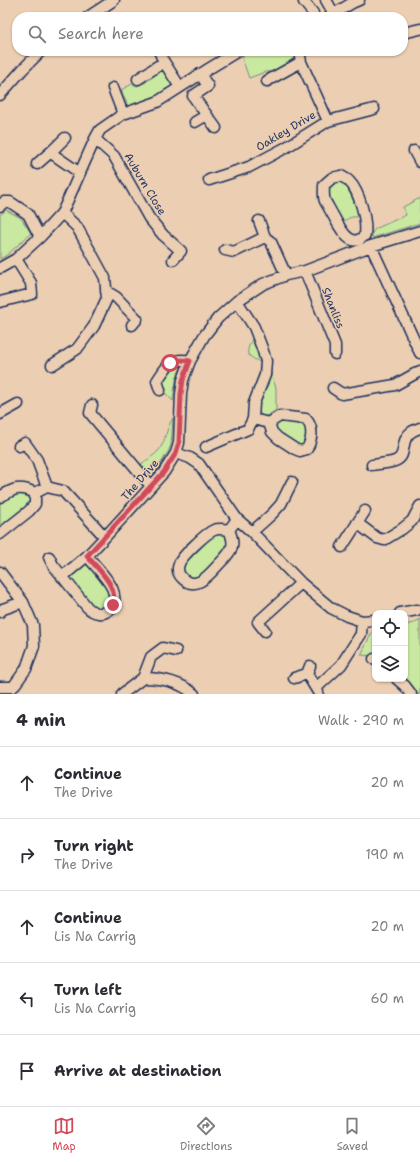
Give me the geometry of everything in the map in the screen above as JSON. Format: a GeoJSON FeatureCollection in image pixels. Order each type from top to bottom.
{"type":"FeatureCollection","features":[{"type":"Feature","properties":{"kind":"street"},"geometry":{"type":"LineString","coordinates":[[96,12],[114,0]]}},
{"type":"Feature","properties":{"kind":"street"},"geometry":{"type":"LineString","coordinates":[[305,0],[304,2],[312,12]]}},
{"type":"Feature","properties":{"kind":"street"},"geometry":{"type":"LineString","coordinates":[[326,0],[330,12]]}},
{"type":"Feature","properties":{"kind":"street"},"geometry":{"type":"LineString","coordinates":[[338,12],[359,0]]}},
{"type":"Feature","properties":{"kind":"street"},"geometry":{"type":"LineString","coordinates":[[408,32],[420,29]]}},
{"type":"Feature","properties":{"kind":"street"},"geometry":{"type":"LineString","coordinates":[[0,95],[36,56]]}},
{"type":"Feature","properties":{"kind":"street"},"geometry":{"type":"LineString","coordinates":[[161,56],[180,87]]}},
{"type":"Feature","properties":{"kind":"street"},"geometry":{"type":"LineString","coordinates":[[0,268],[16,259],[40,238],[62,213],[100,130],[123,114],[157,102],[230,56]]}},
{"type":"Feature","properties":{"kind":"street","name":"Oakley Drive"},"geometry":{"type":"LineString","coordinates":[[209,180],[249,167],[285,148],[328,121],[301,62],[300,56]]}},
{"type":"Feature","properties":{"kind":"street"},"geometry":{"type":"LineString","coordinates":[[138,79],[164,62]]}},
{"type":"Feature","properties":{"kind":"street"},"geometry":{"type":"LineString","coordinates":[[267,81],[301,62]]}},
{"type":"Feature","properties":{"kind":"street"},"geometry":{"type":"LineString","coordinates":[[200,74],[208,86],[193,96],[216,128]]}},
{"type":"Feature","properties":{"kind":"street"},"geometry":{"type":"LineString","coordinates":[[113,88],[123,114]]}},
{"type":"Feature","properties":{"kind":"street"},"geometry":{"type":"LineString","coordinates":[[328,121],[374,109]]}},
{"type":"Feature","properties":{"kind":"street"},"geometry":{"type":"LineString","coordinates":[[195,122],[207,114]]}},
{"type":"Feature","properties":{"kind":"street"},"geometry":{"type":"LineString","coordinates":[[37,164],[51,153],[65,138]]}},
{"type":"Feature","properties":{"kind":"street","name":"Auburn Close"},"geometry":{"type":"LineString","coordinates":[[95,139],[114,156],[149,218],[163,235],[180,251],[172,260]]}},
{"type":"Feature","properties":{"kind":"street"},"geometry":{"type":"LineString","coordinates":[[51,153],[80,173]]}},
{"type":"Feature","properties":{"kind":"street"},"geometry":{"type":"LineString","coordinates":[[366,245],[348,238],[343,233],[325,200],[324,185],[332,178],[341,176],[348,180],[360,200],[365,220],[366,245],[420,353]]}},
{"type":"Feature","properties":{"kind":"street"},"geometry":{"type":"LineString","coordinates":[[1,202],[10,202],[28,214],[40,238]]}},
{"type":"Feature","properties":{"kind":"street"},"geometry":{"type":"LineString","coordinates":[[52,365],[76,349],[94,326],[107,298],[105,278],[76,227],[62,213]]}},
{"type":"Feature","properties":{"kind":"street"},"geometry":{"type":"LineString","coordinates":[[259,221],[265,237],[271,242],[286,275]]}},
{"type":"Feature","properties":{"kind":"street","name":"The Drive"},"geometry":{"type":"LineString","coordinates":[[62,577],[87,556],[105,537],[164,472],[176,453],[179,443],[183,380],[190,361],[204,336],[218,318],[238,301],[263,284],[286,275],[304,271],[366,245],[420,231]]}},
{"type":"Feature","properties":{"kind":"street"},"geometry":{"type":"LineString","coordinates":[[231,254],[265,237]]}},
{"type":"Feature","properties":{"kind":"street"},"geometry":{"type":"LineString","coordinates":[[0,302],[32,294],[31,283],[16,259]]}},
{"type":"Feature","properties":{"kind":"street","name":"Shanliss"},"geometry":{"type":"LineString","coordinates":[[304,271],[335,345],[335,354]]}},
{"type":"Feature","properties":{"kind":"street"},"geometry":{"type":"LineString","coordinates":[[106,291],[116,297],[137,319],[132,325]]}},
{"type":"Feature","properties":{"kind":"street"},"geometry":{"type":"LineString","coordinates":[[206,447],[248,429],[253,419],[254,403],[265,375],[266,361],[262,348],[254,328],[238,301]]}},
{"type":"Feature","properties":{"kind":"street"},"geometry":{"type":"LineString","coordinates":[[155,385],[170,363],[175,360],[190,361]]}},
{"type":"Feature","properties":{"kind":"street"},"geometry":{"type":"LineString","coordinates":[[333,388],[342,394],[395,385],[420,371]]}},
{"type":"Feature","properties":{"kind":"street"},"geometry":{"type":"LineString","coordinates":[[0,414],[18,404]]}},
{"type":"Feature","properties":{"kind":"street"},"geometry":{"type":"LineString","coordinates":[[88,410],[151,486]]}},
{"type":"Feature","properties":{"kind":"street"},"geometry":{"type":"LineString","coordinates":[[253,419],[269,423]]}},
{"type":"Feature","properties":{"kind":"street"},"geometry":{"type":"LineString","coordinates":[[372,465],[398,460],[402,455],[406,437],[414,430],[420,428]]}},
{"type":"Feature","properties":{"kind":"street"},"geometry":{"type":"LineString","coordinates":[[19,446],[25,443],[37,460],[47,487]]}},
{"type":"Feature","properties":{"kind":"street"},"geometry":{"type":"LineString","coordinates":[[176,453],[190,458],[199,464],[237,519],[252,532],[278,561],[301,583],[331,608],[346,616],[362,621],[372,620]]}},
{"type":"Feature","properties":{"kind":"street"},"geometry":{"type":"LineString","coordinates":[[252,532],[272,514],[280,504],[292,482]]}},
{"type":"Feature","properties":{"kind":"street"},"geometry":{"type":"LineString","coordinates":[[34,493],[47,487],[63,491],[105,537]]}},
{"type":"Feature","properties":{"kind":"street"},"geometry":{"type":"LineString","coordinates":[[0,497],[12,490],[20,488],[27,489],[34,493]]}},
{"type":"Feature","properties":{"kind":"street"},"geometry":{"type":"LineString","coordinates":[[0,534],[29,511],[35,504],[34,493]]}},
{"type":"Feature","properties":{"kind":"street"},"geometry":{"type":"LineString","coordinates":[[357,523],[377,538],[384,540],[412,521],[419,510]]}},
{"type":"Feature","properties":{"kind":"street"},"geometry":{"type":"LineString","coordinates":[[342,547],[365,511]]}},
{"type":"Feature","properties":{"kind":"street"},"geometry":{"type":"LineString","coordinates":[[229,530],[237,519]]}},
{"type":"Feature","properties":{"kind":"street"},"geometry":{"type":"LineString","coordinates":[[221,528],[229,530],[233,537],[233,545],[228,554],[204,580],[190,584],[183,580],[179,575],[178,570],[182,558],[215,529],[221,528]]}},
{"type":"Feature","properties":{"kind":"street"},"geometry":{"type":"LineString","coordinates":[[49,557],[62,577],[91,612],[98,614],[108,611],[113,605],[115,600],[114,594],[112,586],[87,556]]}},
{"type":"Feature","properties":{"kind":"street"},"geometry":{"type":"LineString","coordinates":[[0,572],[23,602],[33,625],[34,646],[26,669],[15,690],[0,687]]}},
{"type":"Feature","properties":{"kind":"street"},"geometry":{"type":"LineString","coordinates":[[265,631],[258,622],[301,583]]}},
{"type":"Feature","properties":{"kind":"street"},"geometry":{"type":"LineString","coordinates":[[0,612],[3,609],[23,602]]}},
{"type":"Feature","properties":{"kind":"street"},"geometry":{"type":"LineString","coordinates":[[408,612],[417,610]]}},
{"type":"Feature","properties":{"kind":"street"},"geometry":{"type":"LineString","coordinates":[[294,678],[308,670],[317,691],[341,665],[361,634],[362,621]]}},
{"type":"Feature","properties":{"kind":"street"},"geometry":{"type":"LineString","coordinates":[[122,694],[143,678],[151,657],[163,648],[176,652]]}},
{"type":"Feature","properties":{"kind":"street"},"geometry":{"type":"LineString","coordinates":[[143,678],[159,678],[166,680],[186,687],[194,694]]}},
{"type":"Feature","properties":{"kind":"street"},"geometry":{"type":"LineString","coordinates":[[400,682],[411,694]]}},
{"type":"Feature","properties":{"kind":"green space"},"geometry":{"type":"Polygon","coordinates":[[[245,56],[295,57],[278,71],[265,72],[249,78],[242,58],[245,56]]]}},
{"type":"Feature","properties":{"kind":"green space"},"geometry":{"type":"Polygon","coordinates":[[[160,69],[172,85],[154,99],[129,108],[121,90],[132,84],[137,86],[146,82],[146,78],[160,69]]]}},
{"type":"Feature","properties":{"kind":"green space"},"geometry":{"type":"Polygon","coordinates":[[[342,180],[350,187],[348,189],[359,217],[350,218],[343,222],[330,198],[328,197],[328,186],[332,181],[342,180]]]}},
{"type":"Feature","properties":{"kind":"green space"},"geometry":{"type":"Polygon","coordinates":[[[420,198],[420,223],[372,238],[372,233],[375,229],[406,215],[403,207],[420,198]]]}},
{"type":"Feature","properties":{"kind":"green space"},"geometry":{"type":"Polygon","coordinates":[[[6,210],[21,218],[31,233],[7,255],[0,259],[0,215],[6,210]]]}},
{"type":"Feature","properties":{"kind":"green space"},"geometry":{"type":"Polygon","coordinates":[[[252,339],[259,355],[260,362],[248,354],[248,348],[252,339]]]}},
{"type":"Feature","properties":{"kind":"green space"},"geometry":{"type":"Polygon","coordinates":[[[173,364],[182,364],[176,379],[173,401],[165,393],[161,380],[173,364]]]}},
{"type":"Feature","properties":{"kind":"green space"},"geometry":{"type":"Polygon","coordinates":[[[271,373],[276,388],[276,410],[267,416],[263,416],[260,414],[258,407],[271,373]]]}},
{"type":"Feature","properties":{"kind":"green space"},"geometry":{"type":"Polygon","coordinates":[[[173,418],[171,445],[168,452],[154,474],[149,474],[141,464],[159,450],[173,418]]]}},
{"type":"Feature","properties":{"kind":"green space"},"geometry":{"type":"Polygon","coordinates":[[[277,421],[304,421],[308,427],[306,440],[302,447],[295,445],[276,431],[274,425],[277,421]]]}},
{"type":"Feature","properties":{"kind":"green space"},"geometry":{"type":"Polygon","coordinates":[[[17,492],[30,494],[32,501],[22,512],[18,512],[0,527],[0,503],[10,498],[11,494],[17,492]]]}},
{"type":"Feature","properties":{"kind":"green space"},"geometry":{"type":"Polygon","coordinates":[[[222,532],[230,540],[227,549],[223,554],[205,570],[203,577],[194,581],[185,575],[181,568],[187,557],[190,558],[207,542],[208,537],[222,532]]]}},
{"type":"Feature","properties":{"kind":"green space"},"geometry":{"type":"Polygon","coordinates":[[[84,563],[89,563],[107,586],[111,599],[104,609],[91,607],[69,581],[70,576],[84,563]]]}},
{"type":"Feature","properties":{"kind":"green space"},"geometry":{"type":"Polygon","coordinates":[[[420,619],[420,694],[416,694],[406,682],[408,682],[408,624],[414,623],[420,619]]]}},
{"type":"Feature","properties":{"kind":"green space"},"geometry":{"type":"Polygon","coordinates":[[[372,632],[372,656],[361,655],[372,632]]]}},
{"type":"Feature","properties":{"kind":"route"},"geometry":{"type":"LineString","coordinates":[[113,605],[115,600],[112,586],[87,556],[164,472],[176,453],[179,443],[183,380],[190,361],[175,360],[170,363]]}}]}
